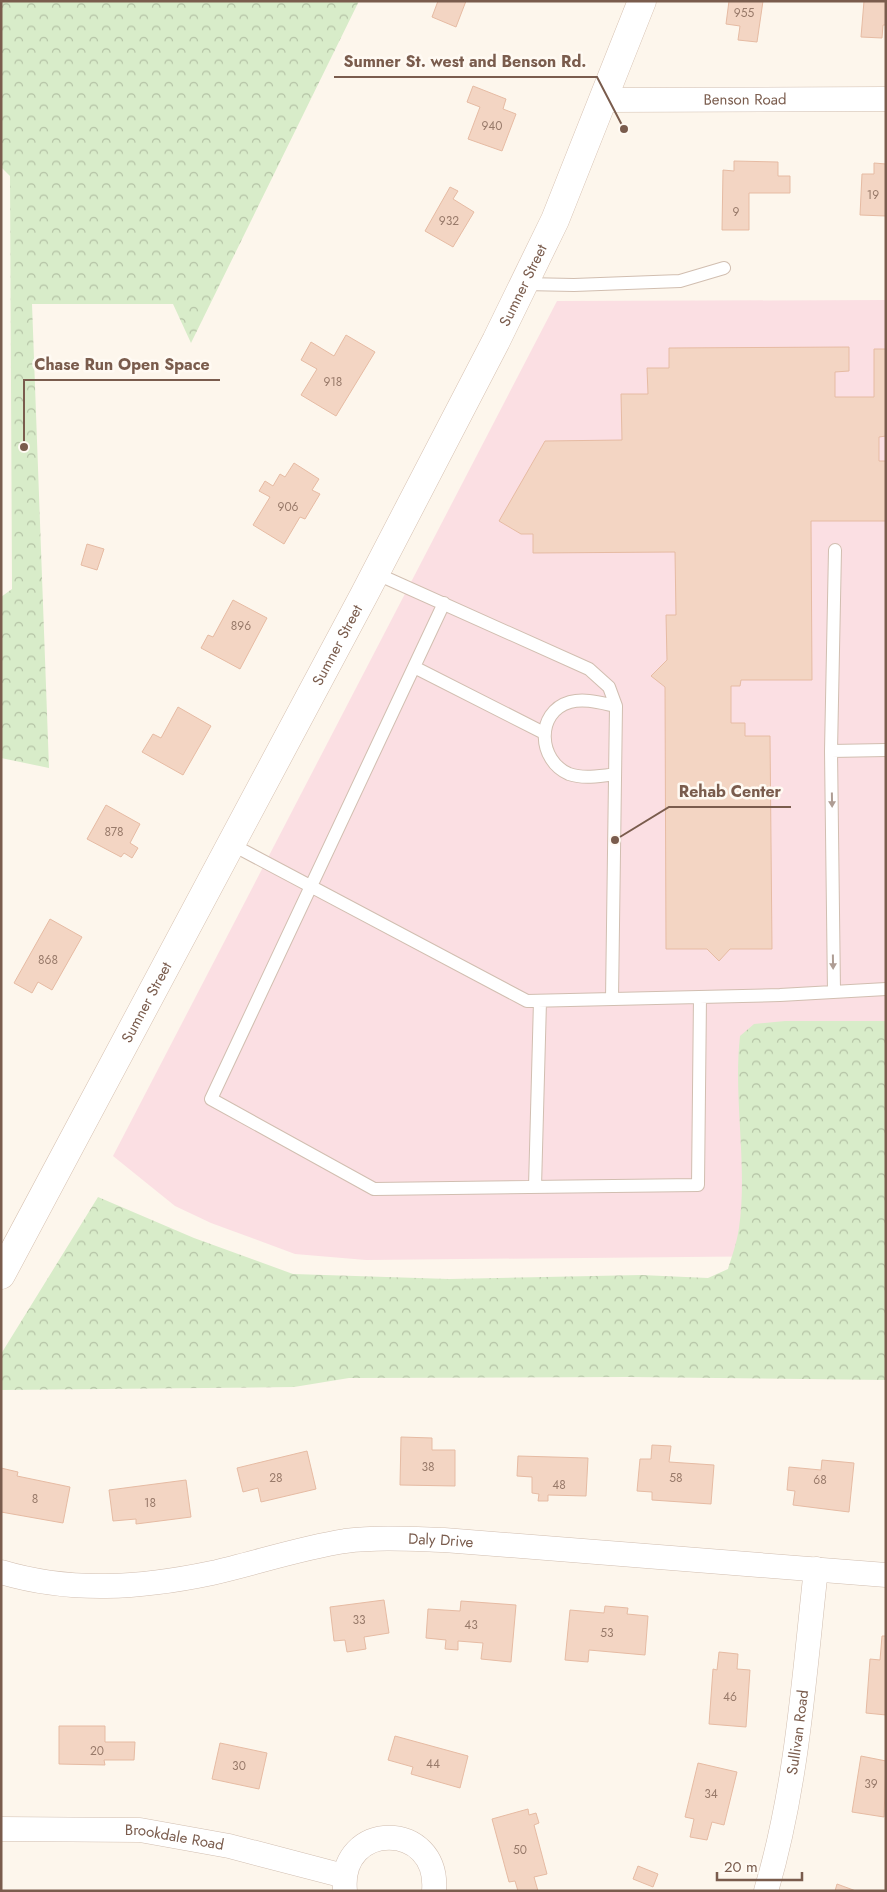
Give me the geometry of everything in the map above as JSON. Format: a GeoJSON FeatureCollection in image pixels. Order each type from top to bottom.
{"type":"FeatureCollection","features":[{"type":"Feature","properties":{"kind":"main road","name":"Sumner Street"},"geometry":{"type":"LineString","coordinates":[[1,1275],[375,573],[524,284],[555,220],[642,1]]}},
{"type":"Feature","properties":{"kind":"street","name":"Benson Road"},"geometry":{"type":"LineString","coordinates":[[604,100],[886,99]]}},
{"type":"Feature","properties":{"kind":"street","name":"Daly Drive"},"geometry":{"type":"LineString","coordinates":[[1,1572],[30,1580],[74,1586],[148,1584],[212,1572],[311,1547],[381,1539],[444,1540],[886,1575]]}},
{"type":"Feature","properties":{"kind":"street","name":"Sullivan Road"},"geometry":{"type":"LineString","coordinates":[[766,1891],[787,1802],[800,1716],[816,1570]]}},
{"type":"Feature","properties":{"kind":"street","name":"Brookdale Road"},"geometry":{"type":"LineString","coordinates":[[1,1829],[140,1830],[229,1846],[345,1884],[349,1862],[357,1850],[369,1841],[384,1837],[398,1838],[413,1843],[424,1853],[431,1866],[435,1880],[434,1891]]}},
{"type":"Feature","properties":{"kind":"lane"},"geometry":{"type":"LineString","coordinates":[[524,284],[574,285],[680,281],[724,268]]}},
{"type":"Feature","properties":{"kind":"lane"},"geometry":{"type":"LineString","coordinates":[[834,992],[831,751],[835,550]]}},
{"type":"Feature","properties":{"kind":"lane"},"geometry":{"type":"LineString","coordinates":[[375,573],[589,669],[609,687],[616,706],[612,999]]}},
{"type":"Feature","properties":{"kind":"lane"},"geometry":{"type":"LineString","coordinates":[[444,603],[211,1099],[374,1189],[698,1185],[700,997]]}},
{"type":"Feature","properties":{"kind":"lane"},"geometry":{"type":"LineString","coordinates":[[414,667],[544,733]]}},
{"type":"Feature","properties":{"kind":"lane"},"geometry":{"type":"LineString","coordinates":[[615,774],[584,776],[570,774],[559,768],[550,758],[545,746],[544,733],[548,721],[556,710],[567,703],[580,700],[616,706]]}},
{"type":"Feature","properties":{"kind":"lane"},"geometry":{"type":"LineString","coordinates":[[831,751],[886,750]]}},
{"type":"Feature","properties":{"kind":"lane"},"geometry":{"type":"LineString","coordinates":[[231,844],[527,1001],[700,997],[886,989]]}},
{"type":"Feature","properties":{"kind":"lane"},"geometry":{"type":"LineString","coordinates":[[535,1187],[540,1001]]}},
{"type":"Feature","properties":{"kind":"shaded area"},"geometry":{"type":"Polygon","coordinates":[[[886,300],[886,1255],[366,1260],[295,1254],[211,1223],[175,1206],[113,1156],[557,301],[886,300]]]}},
{"type":"Feature","properties":{"kind":"green space"},"geometry":{"type":"Polygon","coordinates":[[[1,1],[359,1],[191,343],[173,304],[32,304],[49,768],[1,758],[1,597],[12,589],[10,176],[1,167],[1,1]]]}},
{"type":"Feature","properties":{"kind":"green space"},"geometry":{"type":"Polygon","coordinates":[[[785,1021],[886,1021],[886,1380],[628,1377],[349,1378],[294,1387],[1,1390],[1,1354],[98,1197],[194,1238],[293,1274],[449,1279],[641,1275],[708,1278],[728,1269],[738,1233],[741,1204],[742,1180],[738,1084],[740,1036],[754,1024],[785,1021]]]}},
{"type":"Feature","properties":{"kind":"building"},"geometry":{"type":"Polygon","coordinates":[[[438,1],[466,1],[456,27],[432,17],[438,1]]]}},
{"type":"Feature","properties":{"kind":"building"},"geometry":{"type":"Polygon","coordinates":[[[729,1],[763,1],[757,42],[738,40],[740,26],[726,24],[729,1]]]}},
{"type":"Feature","properties":{"kind":"building"},"geometry":{"type":"Polygon","coordinates":[[[864,1],[886,1],[886,25],[883,25],[882,38],[861,37],[864,1]]]}},
{"type":"Feature","properties":{"kind":"building"},"geometry":{"type":"Polygon","coordinates":[[[473,86],[506,99],[503,109],[516,114],[502,151],[468,139],[480,107],[467,102],[473,86]]]}},
{"type":"Feature","properties":{"kind":"building"},"geometry":{"type":"Polygon","coordinates":[[[734,161],[778,162],[778,176],[790,176],[790,193],[749,193],[749,230],[722,230],[723,170],[734,171],[734,161]]]}},
{"type":"Feature","properties":{"kind":"building"},"geometry":{"type":"Polygon","coordinates":[[[874,163],[886,164],[886,216],[860,215],[862,174],[874,174],[874,163]]]}},
{"type":"Feature","properties":{"kind":"building"},"geometry":{"type":"Polygon","coordinates":[[[450,187],[458,191],[453,199],[474,212],[453,247],[425,231],[450,187]]]}},
{"type":"Feature","properties":{"kind":"building"},"geometry":{"type":"Polygon","coordinates":[[[346,335],[375,352],[336,416],[301,395],[317,369],[301,360],[311,342],[334,356],[346,335]]]}},
{"type":"Feature","properties":{"kind":"building"},"geometry":{"type":"Polygon","coordinates":[[[849,347],[849,371],[835,372],[835,397],[874,397],[874,349],[886,349],[886,436],[879,437],[879,461],[886,461],[886,521],[811,521],[812,680],[741,680],[740,686],[731,686],[731,723],[745,723],[745,736],[770,736],[772,949],[730,949],[719,961],[707,949],[666,949],[665,687],[651,676],[667,660],[666,615],[676,615],[675,552],[533,553],[533,534],[521,534],[499,521],[545,441],[622,440],[621,394],[648,394],[647,368],[669,368],[669,348],[849,347]]]}},
{"type":"Feature","properties":{"kind":"building"},"geometry":{"type":"Polygon","coordinates":[[[294,463],[319,479],[312,490],[320,494],[305,519],[300,517],[284,544],[253,525],[270,497],[259,491],[265,481],[273,486],[280,474],[285,477],[294,463]]]}},
{"type":"Feature","properties":{"kind":"building"},"geometry":{"type":"Polygon","coordinates":[[[87,544],[104,549],[97,570],[81,565],[87,544]]]}},
{"type":"Feature","properties":{"kind":"building"},"geometry":{"type":"Polygon","coordinates":[[[233,600],[267,618],[240,669],[201,648],[208,635],[213,637],[233,600]]]}},
{"type":"Feature","properties":{"kind":"building"},"geometry":{"type":"Polygon","coordinates":[[[178,707],[211,726],[183,775],[142,752],[153,734],[161,738],[178,707]]]}},
{"type":"Feature","properties":{"kind":"building"},"geometry":{"type":"Polygon","coordinates":[[[106,805],[140,824],[130,843],[138,848],[132,858],[124,853],[121,857],[87,839],[106,805]]]}},
{"type":"Feature","properties":{"kind":"building"},"geometry":{"type":"Polygon","coordinates":[[[50,919],[82,937],[52,990],[38,982],[32,993],[14,983],[50,919]]]}},
{"type":"Feature","properties":{"kind":"building"},"geometry":{"type":"Polygon","coordinates":[[[401,1437],[432,1438],[432,1450],[455,1450],[455,1486],[400,1485],[401,1437]]]}},
{"type":"Feature","properties":{"kind":"building"},"geometry":{"type":"Polygon","coordinates":[[[652,1445],[671,1446],[669,1462],[714,1465],[711,1504],[652,1500],[652,1492],[637,1491],[640,1459],[651,1459],[652,1445]]]}},
{"type":"Feature","properties":{"kind":"building"},"geometry":{"type":"Polygon","coordinates":[[[307,1451],[316,1489],[261,1502],[258,1488],[243,1492],[237,1468],[307,1451]]]}},
{"type":"Feature","properties":{"kind":"building"},"geometry":{"type":"Polygon","coordinates":[[[518,1456],[588,1458],[586,1496],[548,1495],[548,1501],[538,1501],[539,1494],[532,1493],[532,1477],[517,1476],[518,1456]]]}},
{"type":"Feature","properties":{"kind":"building"},"geometry":{"type":"Polygon","coordinates":[[[822,1460],[854,1463],[849,1512],[793,1505],[795,1491],[787,1490],[789,1467],[821,1470],[822,1460]]]}},
{"type":"Feature","properties":{"kind":"building"},"geometry":{"type":"Polygon","coordinates":[[[1,1468],[18,1472],[17,1476],[70,1487],[63,1523],[1,1512],[1,1468]]]}},
{"type":"Feature","properties":{"kind":"building"},"geometry":{"type":"Polygon","coordinates":[[[186,1480],[191,1517],[136,1524],[136,1519],[113,1521],[109,1490],[186,1480]]]}},
{"type":"Feature","properties":{"kind":"building"},"geometry":{"type":"Polygon","coordinates":[[[384,1600],[389,1633],[364,1637],[366,1649],[347,1652],[345,1640],[334,1641],[330,1607],[384,1600]]]}},
{"type":"Feature","properties":{"kind":"building"},"geometry":{"type":"Polygon","coordinates":[[[461,1601],[516,1605],[511,1662],[481,1659],[483,1643],[458,1641],[458,1650],[445,1649],[446,1640],[426,1638],[428,1609],[460,1611],[461,1601]]]}},
{"type":"Feature","properties":{"kind":"building"},"geometry":{"type":"Polygon","coordinates":[[[605,1606],[628,1608],[627,1614],[648,1616],[645,1655],[589,1650],[588,1662],[565,1660],[570,1610],[604,1613],[605,1606]]]}},
{"type":"Feature","properties":{"kind":"building"},"geometry":{"type":"Polygon","coordinates":[[[882,1636],[886,1636],[886,1715],[866,1713],[870,1659],[880,1660],[882,1636]]]}},
{"type":"Feature","properties":{"kind":"building"},"geometry":{"type":"Polygon","coordinates":[[[719,1652],[738,1654],[737,1669],[750,1670],[746,1727],[709,1724],[713,1669],[717,1670],[719,1652]]]}},
{"type":"Feature","properties":{"kind":"building"},"geometry":{"type":"Polygon","coordinates":[[[59,1726],[105,1726],[105,1742],[135,1742],[134,1760],[104,1760],[105,1765],[59,1764],[59,1726]]]}},
{"type":"Feature","properties":{"kind":"building"},"geometry":{"type":"Polygon","coordinates":[[[395,1736],[468,1756],[460,1788],[411,1774],[413,1767],[388,1760],[395,1736]]]}},
{"type":"Feature","properties":{"kind":"building"},"geometry":{"type":"Polygon","coordinates":[[[220,1743],[267,1753],[259,1789],[212,1779],[220,1743]]]}},
{"type":"Feature","properties":{"kind":"building"},"geometry":{"type":"Polygon","coordinates":[[[861,1756],[886,1761],[884,1817],[852,1812],[861,1756]]]}},
{"type":"Feature","properties":{"kind":"building"},"geometry":{"type":"Polygon","coordinates":[[[698,1763],[737,1772],[724,1825],[712,1822],[707,1840],[690,1837],[694,1819],[685,1817],[698,1763]]]}},
{"type":"Feature","properties":{"kind":"building"},"geometry":{"type":"Polygon","coordinates":[[[528,1809],[529,1815],[536,1813],[539,1823],[534,1825],[547,1874],[534,1877],[538,1891],[518,1891],[515,1881],[509,1882],[492,1819],[528,1809]]]}},
{"type":"Feature","properties":{"kind":"building"},"geometry":{"type":"Polygon","coordinates":[[[638,1866],[658,1874],[653,1887],[633,1879],[638,1866]]]}},
{"type":"Feature","properties":{"kind":"building"},"geometry":{"type":"Polygon","coordinates":[[[837,1884],[856,1891],[835,1891],[837,1884]]]}},
{"type":"Feature","properties":{"kind":"place","name":"Sumner St. west and Benson Rd."},"geometry":{"type":"Point","coordinates":[624,129]}},
{"type":"Feature","properties":{"kind":"place","name":"Chase Run Open Space"},"geometry":{"type":"Point","coordinates":[24,447]}},
{"type":"Feature","properties":{"kind":"place","name":"Rehab Center"},"geometry":{"type":"Point","coordinates":[615,840]}}]}
